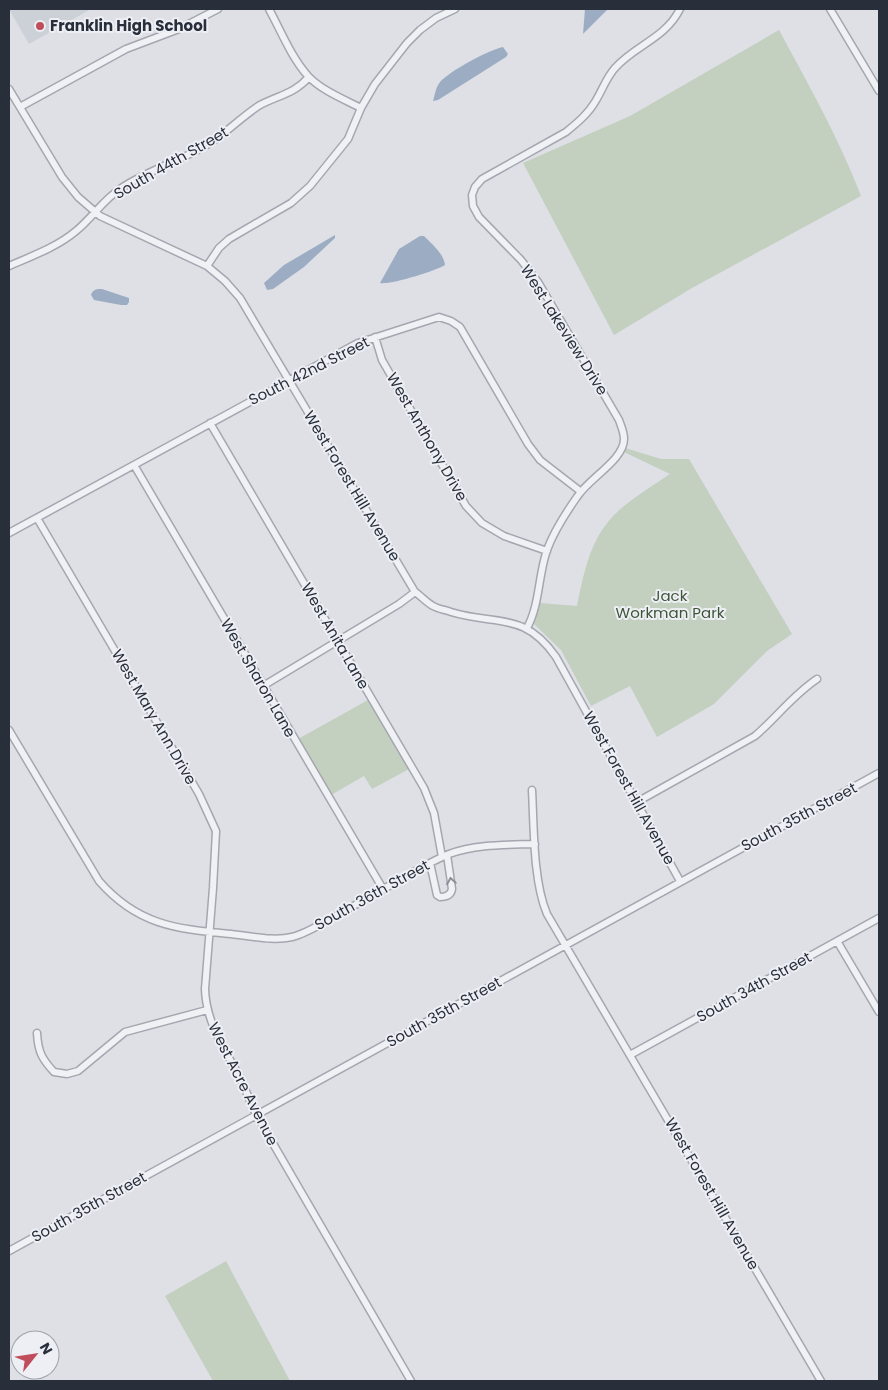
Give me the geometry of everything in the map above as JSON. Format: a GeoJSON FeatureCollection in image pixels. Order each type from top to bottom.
{"type":"FeatureCollection","features":[{"type":"Feature","properties":{"kind":"street"},"geometry":{"type":"LineString","coordinates":[[20,107],[126,49],[179,29],[218,9]]}},
{"type":"Feature","properties":{"kind":"street"},"geometry":{"type":"LineString","coordinates":[[269,9],[296,60],[309,77],[329,92],[361,108]]}},
{"type":"Feature","properties":{"kind":"street"},"geometry":{"type":"LineString","coordinates":[[207,266],[219,248],[228,239],[291,203],[310,186],[348,139],[361,108],[375,84],[407,43],[436,18],[456,9]]}},
{"type":"Feature","properties":{"kind":"street","name":"West Lakeview Drive"},"geometry":{"type":"LineString","coordinates":[[580,491],[611,463],[622,449],[624,432],[619,420],[538,282],[511,248],[479,217],[473,206],[472,195],[475,187],[482,179],[559,136],[576,124],[595,102],[613,69],[666,30],[680,9]]}},
{"type":"Feature","properties":{"kind":"street"},"geometry":{"type":"LineString","coordinates":[[830,9],[879,92]]}},
{"type":"Feature","properties":{"kind":"street","name":"South 44th Street"},"geometry":{"type":"LineString","coordinates":[[9,266],[57,245],[75,233],[118,190],[134,180],[206,146],[260,106],[284,96],[301,85],[309,77]]}},
{"type":"Feature","properties":{"kind":"street","name":"West Forest Hill Avenue"},"geometry":{"type":"LineString","coordinates":[[9,89],[62,177],[78,197],[96,212],[129,230],[207,266],[225,280],[240,298],[415,592],[433,606],[462,615],[502,620],[527,628],[546,642],[680,881]]}},
{"type":"Feature","properties":{"kind":"street","name":"South 42nd Street"},"geometry":{"type":"LineString","coordinates":[[9,533],[358,343],[439,317],[460,326],[528,444],[540,460],[580,491]]}},
{"type":"Feature","properties":{"kind":"street","name":"West Anthony Drive"},"geometry":{"type":"LineString","coordinates":[[374,337],[382,360],[466,506],[482,523],[504,536],[547,551]]}},
{"type":"Feature","properties":{"kind":"street","name":"West Anita Lane"},"geometry":{"type":"LineString","coordinates":[[210,423],[426,792],[434,813],[452,889],[451,893],[446,896],[440,897],[437,894],[430,863]]}},
{"type":"Feature","properties":{"kind":"street","name":"West Sharon Lane"},"geometry":{"type":"LineString","coordinates":[[134,465],[383,889]]}},
{"type":"Feature","properties":{"kind":"street"},"geometry":{"type":"LineString","coordinates":[[527,628],[536,605],[547,551],[560,523],[580,491]]}},
{"type":"Feature","properties":{"kind":"street","name":"West Mary Ann Drive"},"geometry":{"type":"LineString","coordinates":[[37,518],[192,781],[216,831],[209,932]]}},
{"type":"Feature","properties":{"kind":"street"},"geometry":{"type":"LineString","coordinates":[[263,686],[399,604],[415,592]]}},
{"type":"Feature","properties":{"kind":"street"},"geometry":{"type":"LineString","coordinates":[[637,802],[755,736],[803,689],[817,680]]}},
{"type":"Feature","properties":{"kind":"street"},"geometry":{"type":"LineString","coordinates":[[9,730],[92,871],[108,891],[128,908],[156,923],[209,932]]}},
{"type":"Feature","properties":{"kind":"street","name":"South 35th Street"},"geometry":{"type":"LineString","coordinates":[[9,1251],[879,773]]}},
{"type":"Feature","properties":{"kind":"street","name":"West Forest Hill Avenue"},"geometry":{"type":"LineString","coordinates":[[532,790],[535,844],[540,891],[544,907],[565,946],[821,1381]]}},
{"type":"Feature","properties":{"kind":"street","name":"South 36th Street"},"geometry":{"type":"LineString","coordinates":[[209,932],[270,939],[291,937],[318,926],[444,856],[482,846],[535,844]]}},
{"type":"Feature","properties":{"kind":"street","name":"South 34th Street"},"geometry":{"type":"LineString","coordinates":[[630,1055],[879,918]]}},
{"type":"Feature","properties":{"kind":"street","name":"West Acre Avenue"},"geometry":{"type":"LineString","coordinates":[[209,932],[205,989],[210,1021],[240,1078],[257,1116],[411,1381]]}},
{"type":"Feature","properties":{"kind":"street"},"geometry":{"type":"LineString","coordinates":[[837,941],[879,1012]]}},
{"type":"Feature","properties":{"kind":"street"},"geometry":{"type":"LineString","coordinates":[[37,1033],[38,1048],[45,1062],[54,1072],[67,1074],[78,1071],[125,1032],[207,1010]]}},
{"type":"Feature","properties":{"kind":"shaded area","name":"Franklin High School"},"geometry":{"type":"Polygon","coordinates":[[[9,9],[91,9],[29,44],[9,9]]]}},
{"type":"Feature","properties":{"kind":"green space"},"geometry":{"type":"Polygon","coordinates":[[[779,30],[833,132],[861,196],[692,288],[614,335],[523,163],[630,116],[779,30]]]}},
{"type":"Feature","properties":{"kind":"green space","name":"Jack Workman Park"},"geometry":{"type":"Polygon","coordinates":[[[625,448],[661,459],[689,459],[792,634],[767,651],[714,704],[657,737],[630,686],[591,706],[561,650],[534,624],[540,603],[577,606],[591,551],[601,531],[621,508],[670,474],[624,452],[625,448]]]}},
{"type":"Feature","properties":{"kind":"green space"},"geometry":{"type":"Polygon","coordinates":[[[368,700],[409,769],[372,789],[364,776],[331,795],[298,739],[368,700]]]}},
{"type":"Feature","properties":{"kind":"green space"},"geometry":{"type":"Polygon","coordinates":[[[226,1261],[290,1381],[213,1381],[165,1296],[226,1261]]]}},
{"type":"Feature","properties":{"kind":"water"},"geometry":{"type":"Polygon","coordinates":[[[585,9],[608,9],[583,34],[585,9]]]}},
{"type":"Feature","properties":{"kind":"water"},"geometry":{"type":"Polygon","coordinates":[[[503,47],[508,54],[506,57],[438,100],[433,101],[440,82],[445,77],[479,56],[503,47]]]}},
{"type":"Feature","properties":{"kind":"water"},"geometry":{"type":"Polygon","coordinates":[[[335,235],[335,238],[304,267],[273,289],[267,290],[264,283],[284,265],[335,235]]]}},
{"type":"Feature","properties":{"kind":"water"},"geometry":{"type":"Polygon","coordinates":[[[420,236],[424,236],[437,249],[445,265],[413,277],[380,283],[399,249],[420,236]]]}},
{"type":"Feature","properties":{"kind":"water"},"geometry":{"type":"Polygon","coordinates":[[[97,289],[129,298],[129,302],[127,305],[121,305],[94,300],[91,295],[93,292],[97,289]]]}},
{"type":"Feature","properties":{"kind":"place","name":"Franklin High School"},"geometry":{"type":"Point","coordinates":[40,26]}}]}
